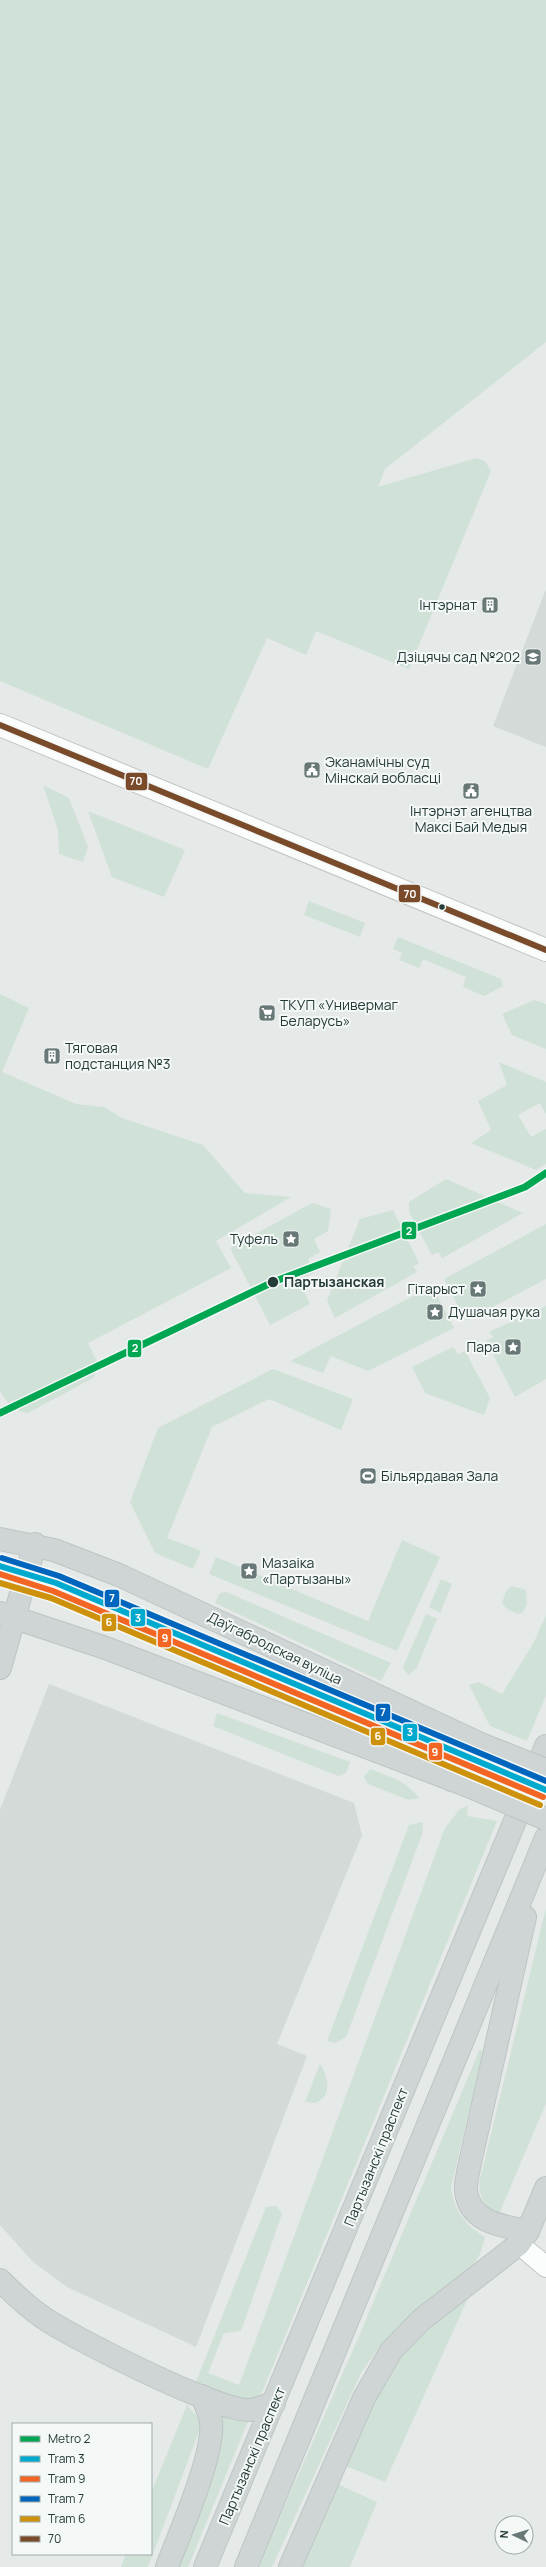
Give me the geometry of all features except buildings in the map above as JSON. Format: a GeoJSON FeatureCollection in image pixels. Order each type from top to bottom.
{"type":"FeatureCollection","features":[{"type":"Feature","properties":{"kind":"main road","name":"Даўгабродская вуліца"},"geometry":{"type":"LineString","coordinates":[[0,1539],[35,1544],[126,1578],[450,1730],[546,1770]]}},
{"type":"Feature","properties":{"kind":"main road"},"geometry":{"type":"LineString","coordinates":[[0,1668],[7,1615],[35,1544]]}},
{"type":"Feature","properties":{"kind":"main road"},"geometry":{"type":"LineString","coordinates":[[7,1615],[103,1647],[459,1783],[546,1819]]}},
{"type":"Feature","properties":{"kind":"main road"},"geometry":{"type":"LineString","coordinates":[[450,1730],[459,1783]]}},
{"type":"Feature","properties":{"kind":"main road","name":"Партызанскі праспект"},"geometry":{"type":"LineString","coordinates":[[205,2567],[546,1746]]}},
{"type":"Feature","properties":{"kind":"main road"},"geometry":{"type":"LineString","coordinates":[[523,2238],[486,2221],[473,2212],[466,2191],[469,2167],[542,1848]]}},
{"type":"Feature","properties":{"kind":"main road"},"geometry":{"type":"LineString","coordinates":[[246,2567],[542,1848]]}},
{"type":"Feature","properties":{"kind":"main road"},"geometry":{"type":"LineString","coordinates":[[290,2567],[364,2398],[391,2351],[422,2320],[523,2238],[546,2188]]}},
{"type":"Feature","properties":{"kind":"main road"},"geometry":{"type":"LineString","coordinates":[[0,2280],[41,2316],[72,2335],[202,2396],[250,2410],[274,2403]]}},
{"type":"Feature","properties":{"kind":"main road"},"geometry":{"type":"LineString","coordinates":[[167,2567],[201,2473],[210,2438],[211,2422],[202,2396]]}},
{"type":"Feature","properties":{"kind":"street"},"geometry":{"type":"LineString","coordinates":[[0,725],[546,950]]}},
{"type":"Feature","properties":{"kind":"street"},"geometry":{"type":"LineString","coordinates":[[523,2238],[546,2267]]}},
{"type":"Feature","properties":{"kind":"shaded area"},"geometry":{"type":"Polygon","coordinates":[[[0,0],[546,0],[546,342],[385,469],[378,487],[476,458],[485,461],[491,471],[409,669],[316,631],[306,655],[267,638],[208,769],[0,681],[0,0]]]}},
{"type":"Feature","properties":{"kind":"shaded area","name":"Дзіцячы сад №202"},"geometry":{"type":"Polygon","coordinates":[[[546,589],[546,747],[493,726],[546,589]]]}},
{"type":"Feature","properties":{"kind":"shaded area"},"geometry":{"type":"Polygon","coordinates":[[[43,785],[69,798],[88,847],[83,862],[59,854],[58,830],[43,785]]]}},
{"type":"Feature","properties":{"kind":"shaded area"},"geometry":{"type":"Polygon","coordinates":[[[88,811],[185,850],[164,897],[112,877],[88,811]]]}},
{"type":"Feature","properties":{"kind":"shaded area"},"geometry":{"type":"Polygon","coordinates":[[[309,901],[365,923],[360,937],[304,915],[309,901]]]}},
{"type":"Feature","properties":{"kind":"shaded area"},"geometry":{"type":"Polygon","coordinates":[[[398,937],[501,979],[503,986],[484,996],[463,987],[466,977],[423,959],[419,968],[399,960],[402,953],[393,949],[398,937]]]}},
{"type":"Feature","properties":{"kind":"shaded area"},"geometry":{"type":"Polygon","coordinates":[[[0,994],[29,1008],[2,1072],[76,1104],[104,1107],[122,1118],[203,1145],[245,1193],[291,1197],[216,1241],[231,1268],[88,1343],[95,1356],[97,1364],[96,1373],[93,1378],[28,1413],[18,1411],[11,1406],[0,1391],[0,994]]]}},
{"type":"Feature","properties":{"kind":"shaded area"},"geometry":{"type":"Polygon","coordinates":[[[534,1000],[546,1004],[546,1049],[512,1035],[502,1014],[534,1000]]]}},
{"type":"Feature","properties":{"kind":"shaded area"},"geometry":{"type":"Polygon","coordinates":[[[499,1062],[546,1082],[546,1114],[540,1103],[518,1115],[531,1137],[546,1129],[546,1164],[536,1170],[471,1143],[491,1130],[478,1101],[507,1085],[499,1062]]]}},
{"type":"Feature","properties":{"kind":"shaded area"},"geometry":{"type":"Polygon","coordinates":[[[446,1179],[523,1213],[442,1258],[438,1252],[432,1255],[409,1212],[409,1202],[446,1179]]]}},
{"type":"Feature","properties":{"kind":"shaded area"},"geometry":{"type":"Polygon","coordinates":[[[312,1203],[331,1209],[328,1231],[314,1239],[320,1252],[308,1259],[314,1273],[299,1280],[310,1304],[270,1325],[230,1248],[312,1203]]]}},
{"type":"Feature","properties":{"kind":"shaded area"},"geometry":{"type":"Polygon","coordinates":[[[393,1210],[419,1263],[414,1266],[417,1272],[335,1318],[327,1301],[360,1219],[393,1210]]]}},
{"type":"Feature","properties":{"kind":"shaded area"},"geometry":{"type":"Polygon","coordinates":[[[546,1224],[546,1279],[466,1321],[444,1279],[546,1224]]]}},
{"type":"Feature","properties":{"kind":"shaded area"},"geometry":{"type":"Polygon","coordinates":[[[432,1286],[454,1328],[368,1371],[331,1356],[323,1373],[290,1361],[432,1286]]]}},
{"type":"Feature","properties":{"kind":"shaded area"},"geometry":{"type":"Polygon","coordinates":[[[546,1306],[546,1379],[515,1397],[486,1341],[494,1337],[489,1332],[546,1306]]]}},
{"type":"Feature","properties":{"kind":"shaded area"},"geometry":{"type":"Polygon","coordinates":[[[453,1347],[458,1354],[465,1351],[490,1398],[484,1415],[425,1393],[412,1367],[453,1347]]]}},
{"type":"Feature","properties":{"kind":"shaded area"},"geometry":{"type":"Polygon","coordinates":[[[273,1369],[353,1399],[341,1430],[269,1399],[212,1427],[167,1538],[201,1551],[193,1569],[155,1553],[130,1502],[158,1428],[273,1369]]]}},
{"type":"Feature","properties":{"kind":"shaded area"},"geometry":{"type":"Polygon","coordinates":[[[402,1540],[440,1557],[397,1651],[209,1574],[216,1557],[368,1621],[402,1540]]]}},
{"type":"Feature","properties":{"kind":"shaded area"},"geometry":{"type":"Polygon","coordinates":[[[441,1579],[452,1584],[440,1613],[429,1607],[441,1579]]]}},
{"type":"Feature","properties":{"kind":"shaded area"},"geometry":{"type":"Polygon","coordinates":[[[512,1586],[526,1590],[527,1604],[523,1612],[518,1614],[507,1609],[502,1603],[506,1591],[512,1586]]]}},
{"type":"Feature","properties":{"kind":"shaded area"},"geometry":{"type":"Polygon","coordinates":[[[226,1592],[391,1663],[381,1681],[215,1603],[220,1593],[226,1592]]]}},
{"type":"Feature","properties":{"kind":"shaded area"},"geometry":{"type":"Polygon","coordinates":[[[426,1614],[437,1619],[416,1669],[408,1675],[403,1667],[426,1614]]]}},
{"type":"Feature","properties":{"kind":"shaded area"},"geometry":{"type":"Polygon","coordinates":[[[546,1615],[546,1695],[527,1741],[490,1726],[469,1685],[479,1682],[502,1694],[534,1642],[546,1615]]]}},
{"type":"Feature","properties":{"kind":"shaded area"},"geometry":{"type":"Polygon","coordinates":[[[49,1684],[354,1803],[362,1835],[277,2044],[307,2056],[196,2347],[67,2287],[33,2262],[0,2225],[0,1810],[49,1684]]]}},
{"type":"Feature","properties":{"kind":"shaded area"},"geometry":{"type":"Polygon","coordinates":[[[217,1713],[350,1762],[346,1773],[338,1776],[213,1726],[217,1713]]]}},
{"type":"Feature","properties":{"kind":"shaded area"},"geometry":{"type":"Polygon","coordinates":[[[370,1769],[403,1783],[419,1798],[409,1800],[368,1784],[364,1777],[370,1769]]]}},
{"type":"Feature","properties":{"kind":"shaded area"},"geometry":{"type":"Polygon","coordinates":[[[468,1806],[467,1816],[497,1821],[263,2390],[254,2403],[195,2384],[266,2207],[276,2206],[282,2214],[241,2331],[224,2333],[208,2373],[239,2385],[445,1828],[460,1809],[468,1806]]]}},
{"type":"Feature","properties":{"kind":"shaded area"},"geometry":{"type":"Polygon","coordinates":[[[422,1822],[423,1832],[346,2037],[335,2043],[327,2041],[409,1825],[422,1822]]]}},
{"type":"Feature","properties":{"kind":"shaded area"},"geometry":{"type":"Polygon","coordinates":[[[546,1908],[546,2103],[500,2212],[490,2209],[484,2202],[480,2194],[479,2183],[546,1908]]]}},
{"type":"Feature","properties":{"kind":"shaded area"},"geometry":{"type":"Polygon","coordinates":[[[480,2049],[483,2052],[451,2187],[455,2204],[466,2222],[485,2237],[480,2254],[471,2269],[402,2325],[378,2349],[361,2373],[272,2567],[258,2567],[359,2336],[480,2049]]]}},
{"type":"Feature","properties":{"kind":"shaded area"},"geometry":{"type":"Polygon","coordinates":[[[320,2064],[327,2080],[327,2091],[321,2100],[315,2103],[305,2102],[320,2064]]]}},
{"type":"Feature","properties":{"kind":"shaded area"},"geometry":{"type":"Polygon","coordinates":[[[468,2298],[385,2482],[341,2464],[374,2394],[400,2355],[424,2331],[468,2298]]]}},
{"type":"Feature","properties":{"kind":"shaded area"},"geometry":{"type":"Polygon","coordinates":[[[187,2405],[199,2419],[200,2429],[148,2567],[121,2567],[126,2555],[152,2555],[152,2491],[187,2405]]]}},
{"type":"Feature","properties":{"kind":"shaded area"},"geometry":{"type":"Polygon","coordinates":[[[217,2411],[232,2419],[249,2419],[188,2567],[179,2567],[217,2411]]]}},
{"type":"Feature","properties":{"kind":"shaded area"},"geometry":{"type":"Polygon","coordinates":[[[333,2482],[377,2502],[350,2567],[299,2567],[333,2482]]]}},
{"type":"Feature","properties":{"kind":"metro line","name":"2"},"geometry":{"type":"LineString","coordinates":[[0,1413],[273,1282],[525,1187],[546,1173]]}},
{"type":"Feature","properties":{"kind":"tram line","name":"7"},"geometry":{"type":"LineString","coordinates":[[2,1558],[59,1576],[546,1781]]}},
{"type":"Feature","properties":{"kind":"tram line","name":"3"},"geometry":{"type":"LineString","coordinates":[[0,1566],[56,1583],[546,1790]]}},
{"type":"Feature","properties":{"kind":"tram line","name":"9"},"geometry":{"type":"LineString","coordinates":[[0,1574],[53,1591],[543,1797]]}},
{"type":"Feature","properties":{"kind":"tram line","name":"6"},"geometry":{"type":"LineString","coordinates":[[0,1583],[51,1598],[540,1805]]}},
{"type":"Feature","properties":{"kind":"transit line","name":"70"},"geometry":{"type":"LineString","coordinates":[[0,725],[546,950]]}},
{"type":"Feature","properties":{"kind":"place","name":"Інтэрнат"},"geometry":{"type":"Point","coordinates":[490,605]}},
{"type":"Feature","properties":{"kind":"place","name":"Дзіцячы сад №202"},"geometry":{"type":"Point","coordinates":[533,657]}},
{"type":"Feature","properties":{"kind":"place","name":"Эканамічны суд Мінскай вобласці"},"geometry":{"type":"Point","coordinates":[312,770]}},
{"type":"Feature","properties":{"kind":"place","name":"Інтэрнэт агенцтва Максі Бай Медыя"},"geometry":{"type":"Point","coordinates":[471,791]}},
{"type":"Feature","properties":{"kind":"place","name":"ТКУП «Универмаг Беларусь»"},"geometry":{"type":"Point","coordinates":[267,1013]}},
{"type":"Feature","properties":{"kind":"place","name":"Тяговая подстанция №3"},"geometry":{"type":"Point","coordinates":[52,1056]}},
{"type":"Feature","properties":{"kind":"place","name":"Туфель"},"geometry":{"type":"Point","coordinates":[291,1239]}},
{"type":"Feature","properties":{"kind":"place","name":"Партызанская"},"geometry":{"type":"Point","coordinates":[273,1282]}},
{"type":"Feature","properties":{"kind":"place","name":"Гітарыст"},"geometry":{"type":"Point","coordinates":[478,1289]}},
{"type":"Feature","properties":{"kind":"place","name":"Душачая рука"},"geometry":{"type":"Point","coordinates":[435,1312]}},
{"type":"Feature","properties":{"kind":"place","name":"Пара"},"geometry":{"type":"Point","coordinates":[513,1347]}},
{"type":"Feature","properties":{"kind":"place","name":"Більярдавая Зала"},"geometry":{"type":"Point","coordinates":[368,1476]}},
{"type":"Feature","properties":{"kind":"place","name":"Мазаіка «Партызаны»"},"geometry":{"type":"Point","coordinates":[249,1571]}}]}
